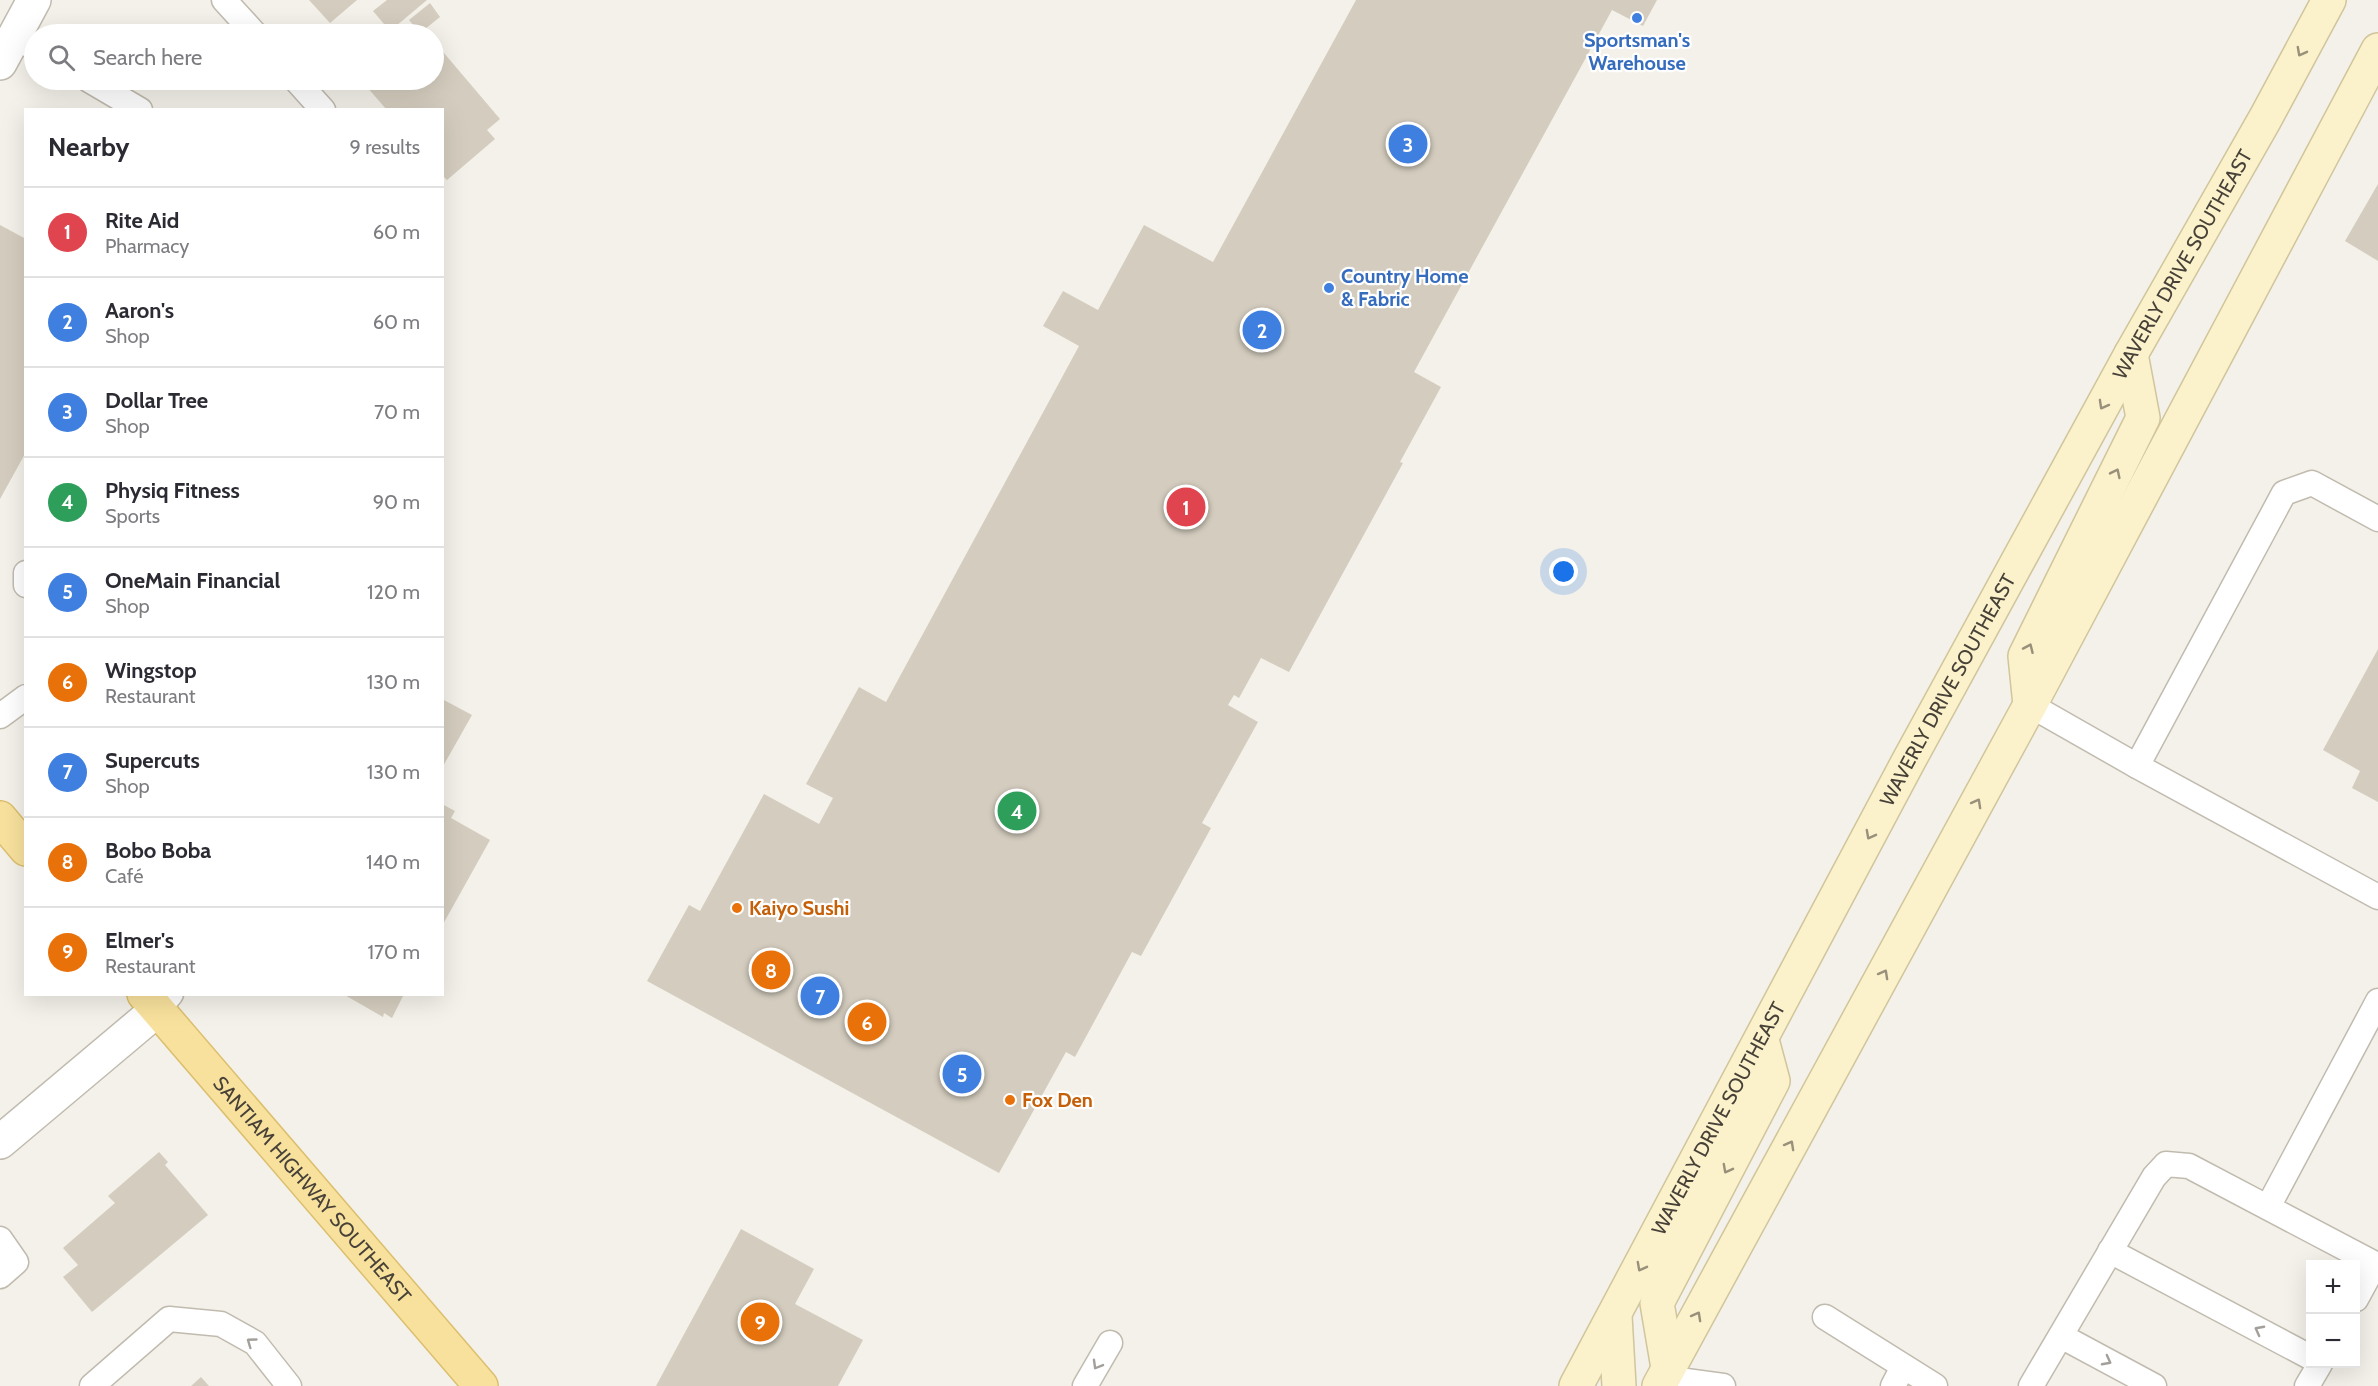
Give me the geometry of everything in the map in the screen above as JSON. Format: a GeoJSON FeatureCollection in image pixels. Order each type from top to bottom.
{"type":"FeatureCollection","features":[{"type":"Feature","properties":{"kind":"main road","name":"WAVERLY DRIVE SOUTHEAST"},"geometry":{"type":"LineString","coordinates":[[1576,1386],[1908,762],[2131,354],[2265,119],[2329,0]]}},
{"type":"Feature","properties":{"kind":"main road"},"geometry":{"type":"LineString","coordinates":[[1676,1380],[2030,705],[2378,50]]}},
{"type":"Feature","properties":{"kind":"main road"},"geometry":{"type":"LineString","coordinates":[[2030,705],[2025,656],[2143,418],[2131,354]]}},
{"type":"Feature","properties":{"kind":"main road"},"geometry":{"type":"LineString","coordinates":[[0,818],[24,847]]}},
{"type":"Feature","properties":{"kind":"main road","name":"SANTIAM HIGHWAY SOUTHEAST"},"geometry":{"type":"LineString","coordinates":[[158,1000],[481,1386]]}},
{"type":"Feature","properties":{"kind":"main road"},"geometry":{"type":"LineString","coordinates":[[1676,1380],[1657,1303],[1773,1081],[1761,1040]]}},
{"type":"Feature","properties":{"kind":"main road"},"geometry":{"type":"LineString","coordinates":[[1615,1316],[1619,1386]]}},
{"type":"Feature","properties":{"kind":"street"},"geometry":{"type":"LineString","coordinates":[[25,24],[34,0]]}},
{"type":"Feature","properties":{"kind":"street"},"geometry":{"type":"LineString","coordinates":[[16,49],[24,27]]}},
{"type":"Feature","properties":{"kind":"street"},"geometry":{"type":"LineString","coordinates":[[0,1142],[158,1000]]}},
{"type":"Feature","properties":{"kind":"lane"},"geometry":{"type":"LineString","coordinates":[[224,0],[246,24]]}},
{"type":"Feature","properties":{"kind":"lane"},"geometry":{"type":"LineString","coordinates":[[106,90],[137,108]]}},
{"type":"Feature","properties":{"kind":"lane"},"geometry":{"type":"LineString","coordinates":[[305,90],[321,108]]}},
{"type":"Feature","properties":{"kind":"lane"},"geometry":{"type":"LineString","coordinates":[[2137,766],[2284,493],[2312,483],[2378,519]]}},
{"type":"Feature","properties":{"kind":"lane"},"geometry":{"type":"LineString","coordinates":[[0,716],[24,698]]}},
{"type":"Feature","properties":{"kind":"lane"},"geometry":{"type":"LineString","coordinates":[[2030,705],[2378,897]]}},
{"type":"Feature","properties":{"kind":"lane"},"geometry":{"type":"LineString","coordinates":[[2268,1207],[2378,1001]]}},
{"type":"Feature","properties":{"kind":"lane"},"geometry":{"type":"LineString","coordinates":[[2031,1386],[2154,1177],[2166,1164],[2189,1166],[2376,1265],[2360,1291]]}},
{"type":"Feature","properties":{"kind":"lane"},"geometry":{"type":"LineString","coordinates":[[0,1239],[16,1262],[0,1276]]}},
{"type":"Feature","properties":{"kind":"lane"},"geometry":{"type":"LineString","coordinates":[[2110,1251],[2306,1355]]}},
{"type":"Feature","properties":{"kind":"lane"},"geometry":{"type":"LineString","coordinates":[[1825,1317],[1898,1377],[1935,1386]]}},
{"type":"Feature","properties":{"kind":"lane"},"geometry":{"type":"LineString","coordinates":[[92,1386],[169,1319],[221,1324],[255,1343],[289,1386]]}},
{"type":"Feature","properties":{"kind":"lane"},"geometry":{"type":"LineString","coordinates":[[2061,1336],[2154,1386]]}},
{"type":"Feature","properties":{"kind":"lane"},"geometry":{"type":"LineString","coordinates":[[1085,1386],[1110,1343]]}},
{"type":"Feature","properties":{"kind":"lane"},"geometry":{"type":"LineString","coordinates":[[2307,1386],[2318,1368]]}},
{"type":"Feature","properties":{"kind":"lane"},"geometry":{"type":"LineString","coordinates":[[1676,1380],[1724,1386]]}},
{"type":"Feature","properties":{"kind":"building"},"geometry":{"type":"Polygon","coordinates":[[[309,0],[357,0],[330,23],[309,0]]]}},
{"type":"Feature","properties":{"kind":"building"},"geometry":{"type":"Polygon","coordinates":[[[387,0],[427,0],[398,24],[384,24],[373,11],[387,0]]]}},
{"type":"Feature","properties":{"kind":"building"},"geometry":{"type":"Polygon","coordinates":[[[1356,0],[1657,0],[1643,26],[1612,10],[1414,372],[1441,387],[1400,462],[1403,463],[1289,672],[1261,658],[1239,698],[1234,695],[1228,705],[1258,722],[1202,823],[1211,828],[1141,956],[1132,952],[1075,1057],[1066,1052],[999,1173],[647,981],[689,905],[700,911],[764,794],[819,824],[833,798],[806,784],[859,687],[886,702],[1079,346],[1043,326],[1063,291],[1098,310],[1144,225],[1213,262],[1356,0]]]}},
{"type":"Feature","properties":{"kind":"building"},"geometry":{"type":"Polygon","coordinates":[[[430,3],[440,17],[431,24],[412,24],[409,20],[430,3]]]}},
{"type":"Feature","properties":{"kind":"building"},"geometry":{"type":"Polygon","coordinates":[[[444,53],[500,119],[487,130],[495,139],[447,180],[444,177],[444,108],[385,108],[370,90],[444,90],[444,53]]]}},
{"type":"Feature","properties":{"kind":"building"},"geometry":{"type":"Polygon","coordinates":[[[2378,184],[2378,261],[2345,241],[2378,184]]]}},
{"type":"Feature","properties":{"kind":"building"},"geometry":{"type":"Polygon","coordinates":[[[0,225],[24,238],[24,456],[0,499],[0,225]]]}},
{"type":"Feature","properties":{"kind":"building"},"geometry":{"type":"Polygon","coordinates":[[[2378,649],[2378,802],[2352,788],[2360,771],[2323,750],[2378,649]]]}},
{"type":"Feature","properties":{"kind":"building"},"geometry":{"type":"Polygon","coordinates":[[[444,700],[472,715],[444,764],[444,700]]]}},
{"type":"Feature","properties":{"kind":"building"},"geometry":{"type":"Polygon","coordinates":[[[444,805],[455,811],[451,818],[490,840],[444,922],[444,805]]]}},
{"type":"Feature","properties":{"kind":"building"},"geometry":{"type":"Polygon","coordinates":[[[346,996],[403,996],[392,1018],[384,1013],[383,1017],[346,996]]]}},
{"type":"Feature","properties":{"kind":"building"},"geometry":{"type":"Polygon","coordinates":[[[159,1152],[168,1162],[165,1165],[208,1215],[92,1312],[63,1277],[78,1265],[63,1248],[115,1203],[108,1196],[159,1152]]]}},
{"type":"Feature","properties":{"kind":"building"},"geometry":{"type":"Polygon","coordinates":[[[741,1229],[814,1269],[795,1304],[863,1340],[838,1386],[656,1386],[741,1229]]]}},
{"type":"Feature","properties":{"kind":"building"},"geometry":{"type":"Polygon","coordinates":[[[201,1377],[209,1386],[191,1386],[201,1377]]]}},
{"type":"Feature","properties":{"kind":"place","name":"Sportsman's Warehouse"},"geometry":{"type":"Point","coordinates":[1637,18]}},
{"type":"Feature","properties":{"kind":"place","name":"Dollar Tree"},"geometry":{"type":"Point","coordinates":[1408,144]}},
{"type":"Feature","properties":{"kind":"place","name":"Country Home & Fabric"},"geometry":{"type":"Point","coordinates":[1329,288]}},
{"type":"Feature","properties":{"kind":"place","name":"Aaron's"},"geometry":{"type":"Point","coordinates":[1262,330]}},
{"type":"Feature","properties":{"kind":"place","name":"Rite Aid"},"geometry":{"type":"Point","coordinates":[1186,507]}},
{"type":"Feature","properties":{"kind":"place","name":"Physiq Fitness"},"geometry":{"type":"Point","coordinates":[1017,811]}},
{"type":"Feature","properties":{"kind":"place","name":"Kaiyo Sushi"},"geometry":{"type":"Point","coordinates":[737,908]}},
{"type":"Feature","properties":{"kind":"place","name":"Bobo Boba"},"geometry":{"type":"Point","coordinates":[771,970]}},
{"type":"Feature","properties":{"kind":"place","name":"Supercuts"},"geometry":{"type":"Point","coordinates":[820,996]}},
{"type":"Feature","properties":{"kind":"place","name":"Wingstop"},"geometry":{"type":"Point","coordinates":[867,1022]}},
{"type":"Feature","properties":{"kind":"place","name":"OneMain Financial"},"geometry":{"type":"Point","coordinates":[962,1074]}},
{"type":"Feature","properties":{"kind":"place","name":"Fox Den"},"geometry":{"type":"Point","coordinates":[1010,1100]}},
{"type":"Feature","properties":{"kind":"place","name":"Elmer's"},"geometry":{"type":"Point","coordinates":[760,1322]}}]}
